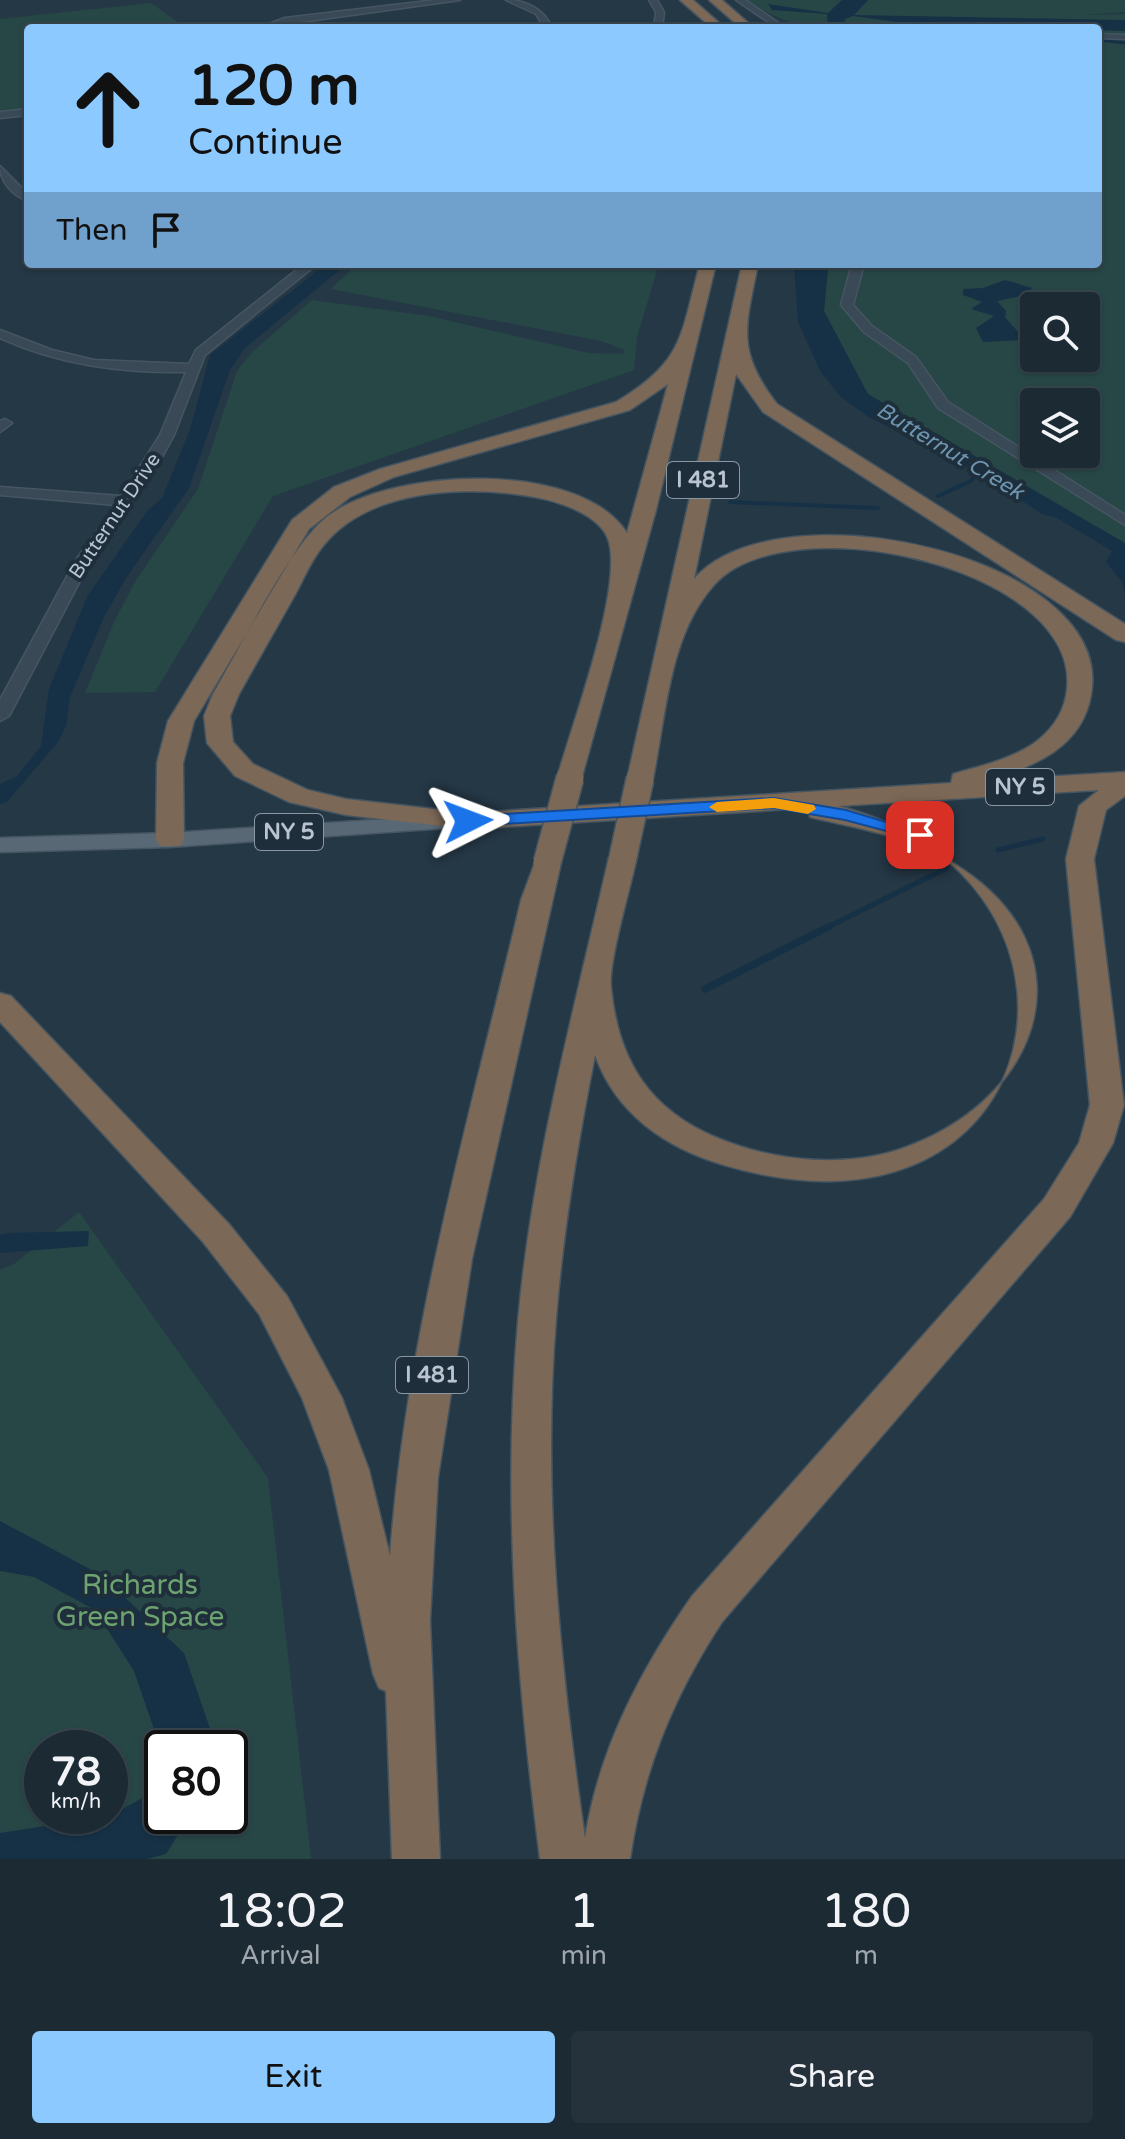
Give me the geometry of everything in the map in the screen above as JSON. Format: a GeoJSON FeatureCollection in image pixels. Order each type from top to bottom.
{"type":"FeatureCollection","features":[{"type":"Feature","properties":{"kind":"highway"},"geometry":{"type":"LineString","coordinates":[[686,0],[714,24]]}},
{"type":"Feature","properties":{"kind":"highway"},"geometry":{"type":"LineString","coordinates":[[715,0],[743,24]]}},
{"type":"Feature","properties":{"kind":"highway","name":"I 481"},"geometry":{"type":"LineString","coordinates":[[416,1859],[406,1645],[417,1479],[439,1331],[536,900],[707,268]]}},
{"type":"Feature","properties":{"kind":"highway","name":"I 481"},"geometry":{"type":"LineString","coordinates":[[564,1859],[547,1747],[533,1581],[531,1397],[544,1244],[564,1130],[749,268]]}},
{"type":"Feature","properties":{"kind":"highway"},"geometry":{"type":"LineString","coordinates":[[735,334],[746,377],[770,408],[1125,635]]}},
{"type":"Feature","properties":{"kind":"highway"},"geometry":{"type":"LineString","coordinates":[[170,840],[170,763],[181,721],[288,542],[314,510],[356,484],[387,473],[623,406],[656,386],[684,353]]}},
{"type":"Feature","properties":{"kind":"highway"},"geometry":{"type":"LineString","coordinates":[[468,821],[346,807],[299,796],[244,770],[220,743],[217,716],[226,694],[320,532],[345,512],[409,491],[467,485],[504,486],[548,494],[589,509],[616,532],[621,544],[621,591]]}},
{"type":"Feature","properties":{"kind":"highway"},"geometry":{"type":"LineString","coordinates":[[674,627],[700,587],[722,566],[751,554],[817,542],[876,544],[946,559],[1002,583],[1030,600],[1055,622],[1080,661],[1083,679],[1080,700],[1069,723],[1032,755],[915,793]]}},
{"type":"Feature","properties":{"kind":"highway"},"geometry":{"type":"LineString","coordinates":[[606,1859],[611,1816],[625,1762],[653,1694],[679,1649],[707,1609],[1057,1208],[1096,1143],[1107,1105],[1080,859],[1093,806],[1125,782]]}},
{"type":"Feature","properties":{"kind":"highway","name":"NY 5"},"geometry":{"type":"LineString","coordinates":[[468,821],[1125,782]]}},
{"type":"Feature","properties":{"kind":"highway"},"geometry":{"type":"LineString","coordinates":[[595,986],[614,1063],[628,1088],[653,1116],[705,1147],[763,1166],[825,1172],[879,1167],[926,1151],[970,1129],[1002,1105],[1040,1060],[1050,1030],[1055,995],[1053,976],[1039,933],[1012,894],[963,855],[920,835],[846,815],[774,803]]}},
{"type":"Feature","properties":{"kind":"highway"},"geometry":{"type":"LineString","coordinates":[[0,1003],[216,1233],[274,1306],[322,1398],[349,1470],[410,1743]]}},
{"type":"Feature","properties":{"kind":"main road","name":"NY 5"},"geometry":{"type":"LineString","coordinates":[[0,845],[170,840],[468,821]]}},
{"type":"Feature","properties":{"kind":"main road","name":"NY 5"},"geometry":{"type":"LineString","coordinates":[[0,859],[170,840]]}},
{"type":"Feature","properties":{"kind":"street"},"geometry":{"type":"LineString","coordinates":[[274,24],[285,20],[456,0]]}},
{"type":"Feature","properties":{"kind":"street"},"geometry":{"type":"LineString","coordinates":[[510,0],[540,12],[546,24]]}},
{"type":"Feature","properties":{"kind":"street"},"geometry":{"type":"LineString","coordinates":[[653,0],[660,12],[658,24]]}},
{"type":"Feature","properties":{"kind":"street"},"geometry":{"type":"LineString","coordinates":[[740,0],[776,24]]}},
{"type":"Feature","properties":{"kind":"street"},"geometry":{"type":"LineString","coordinates":[[1102,36],[1125,37]]}},
{"type":"Feature","properties":{"kind":"street"},"geometry":{"type":"LineString","coordinates":[[0,115],[24,112]]}},
{"type":"Feature","properties":{"kind":"street"},"geometry":{"type":"LineString","coordinates":[[0,169],[24,196]]}},
{"type":"Feature","properties":{"kind":"street","name":"Butternut Drive"},"geometry":{"type":"LineString","coordinates":[[0,716],[77,572],[167,435],[192,368],[208,345],[306,268]]}},
{"type":"Feature","properties":{"kind":"street"},"geometry":{"type":"LineString","coordinates":[[857,268],[847,305],[868,329],[912,360],[943,405],[1125,521]]}},
{"type":"Feature","properties":{"kind":"street"},"geometry":{"type":"LineString","coordinates":[[0,334],[72,362],[107,368],[192,368]]}},
{"type":"Feature","properties":{"kind":"street"},"geometry":{"type":"LineString","coordinates":[[0,351],[22,345]]}},
{"type":"Feature","properties":{"kind":"street"},"geometry":{"type":"LineString","coordinates":[[0,491],[125,501]]}},
{"type":"Feature","properties":{"kind":"green space"},"geometry":{"type":"Polygon","coordinates":[[[740,0],[1125,0],[1125,12],[1082,15],[1125,14],[1125,37],[1102,36],[1102,24],[793,24],[740,0]]]}},
{"type":"Feature","properties":{"kind":"green space"},"geometry":{"type":"Polygon","coordinates":[[[151,3],[180,24],[24,24],[24,112],[0,115],[0,19],[151,3]]]}},
{"type":"Feature","properties":{"kind":"green space"},"geometry":{"type":"Polygon","coordinates":[[[1102,42],[1125,43],[1125,554],[860,398],[813,323],[810,268],[1102,268],[1102,42]]]}},
{"type":"Feature","properties":{"kind":"green space"},"geometry":{"type":"Polygon","coordinates":[[[353,268],[658,268],[637,337],[634,370],[273,496],[155,692],[85,693],[114,622],[135,582],[198,489],[237,371],[253,351],[312,300],[429,316],[589,353],[623,354],[624,350],[601,341],[331,289],[353,268]]]}},
{"type":"Feature","properties":{"kind":"green space","name":"Richards Green Space"},"geometry":{"type":"Polygon","coordinates":[[[79,1212],[268,1478],[311,1859],[0,1859],[0,1270],[14,1264],[79,1212]]]}},
{"type":"Feature","properties":{"kind":"water"},"geometry":{"type":"Polygon","coordinates":[[[842,0],[868,0],[854,15],[1125,20],[1125,31],[1102,30],[1102,24],[912,24],[853,16],[845,19],[844,24],[828,24],[827,14],[772,10],[768,4],[828,13],[842,0]]]}},
{"type":"Feature","properties":{"kind":"water"},"geometry":{"type":"Polygon","coordinates":[[[321,268],[342,268],[245,348],[230,370],[189,488],[126,578],[104,617],[70,697],[66,726],[58,742],[7,802],[0,804],[0,784],[17,776],[41,746],[49,689],[88,595],[148,510],[162,498],[190,430],[210,355],[321,268]]]}},
{"type":"Feature","properties":{"kind":"water","name":"Butternut Creek"},"geometry":{"type":"Polygon","coordinates":[[[794,268],[827,268],[824,311],[868,394],[1125,543],[1125,596],[1122,582],[1106,562],[1112,551],[1057,518],[1042,514],[982,475],[867,416],[841,397],[820,371],[798,322],[794,268]]]}},
{"type":"Feature","properties":{"kind":"water"},"geometry":{"type":"Polygon","coordinates":[[[1005,280],[1032,288],[1029,292],[1020,292],[1020,296],[997,301],[1006,311],[1005,317],[1020,334],[1020,340],[983,342],[976,328],[994,316],[971,309],[982,302],[963,295],[963,289],[983,288],[1005,280]]]}},
{"type":"Feature","properties":{"kind":"water"},"geometry":{"type":"Polygon","coordinates":[[[89,1231],[88,1246],[0,1253],[0,1235],[8,1233],[89,1231]]]}},
{"type":"Feature","properties":{"kind":"water"},"geometry":{"type":"Polygon","coordinates":[[[0,1521],[101,1575],[184,1653],[211,1730],[154,1730],[134,1671],[95,1610],[34,1577],[0,1571],[0,1521]]]}},
{"type":"Feature","properties":{"kind":"water"},"geometry":{"type":"Polygon","coordinates":[[[144,1797],[144,1834],[179,1834],[166,1854],[147,1859],[0,1859],[0,1833],[24,1829],[24,1834],[128,1834],[128,1806],[144,1797]]]}},
{"type":"Feature","properties":{"kind":"waterway"},"geometry":{"type":"LineString","coordinates":[[1102,40],[1125,43]]}},
{"type":"Feature","properties":{"kind":"waterway","name":"Butternut Creek"},"geometry":{"type":"LineString","coordinates":[[938,496],[971,481],[979,467]]}},
{"type":"Feature","properties":{"kind":"waterway"},"geometry":{"type":"LineString","coordinates":[[730,502],[878,508]]}},
{"type":"Feature","properties":{"kind":"waterway"},"geometry":{"type":"LineString","coordinates":[[998,850],[1043,839]]}},
{"type":"Feature","properties":{"kind":"waterway"},"geometry":{"type":"LineString","coordinates":[[828,927],[947,868]]}},
{"type":"Feature","properties":{"kind":"waterway"},"geometry":{"type":"LineString","coordinates":[[705,989],[828,927]]}},
{"type":"Feature","properties":{"kind":"slow traffic"},"geometry":{"type":"LineString","coordinates":[[717,807],[774,803],[808,809]]}},
{"type":"Feature","properties":{"kind":"route"},"geometry":{"type":"LineString","coordinates":[[468,821],[774,803],[846,815],[920,835]]}}]}
